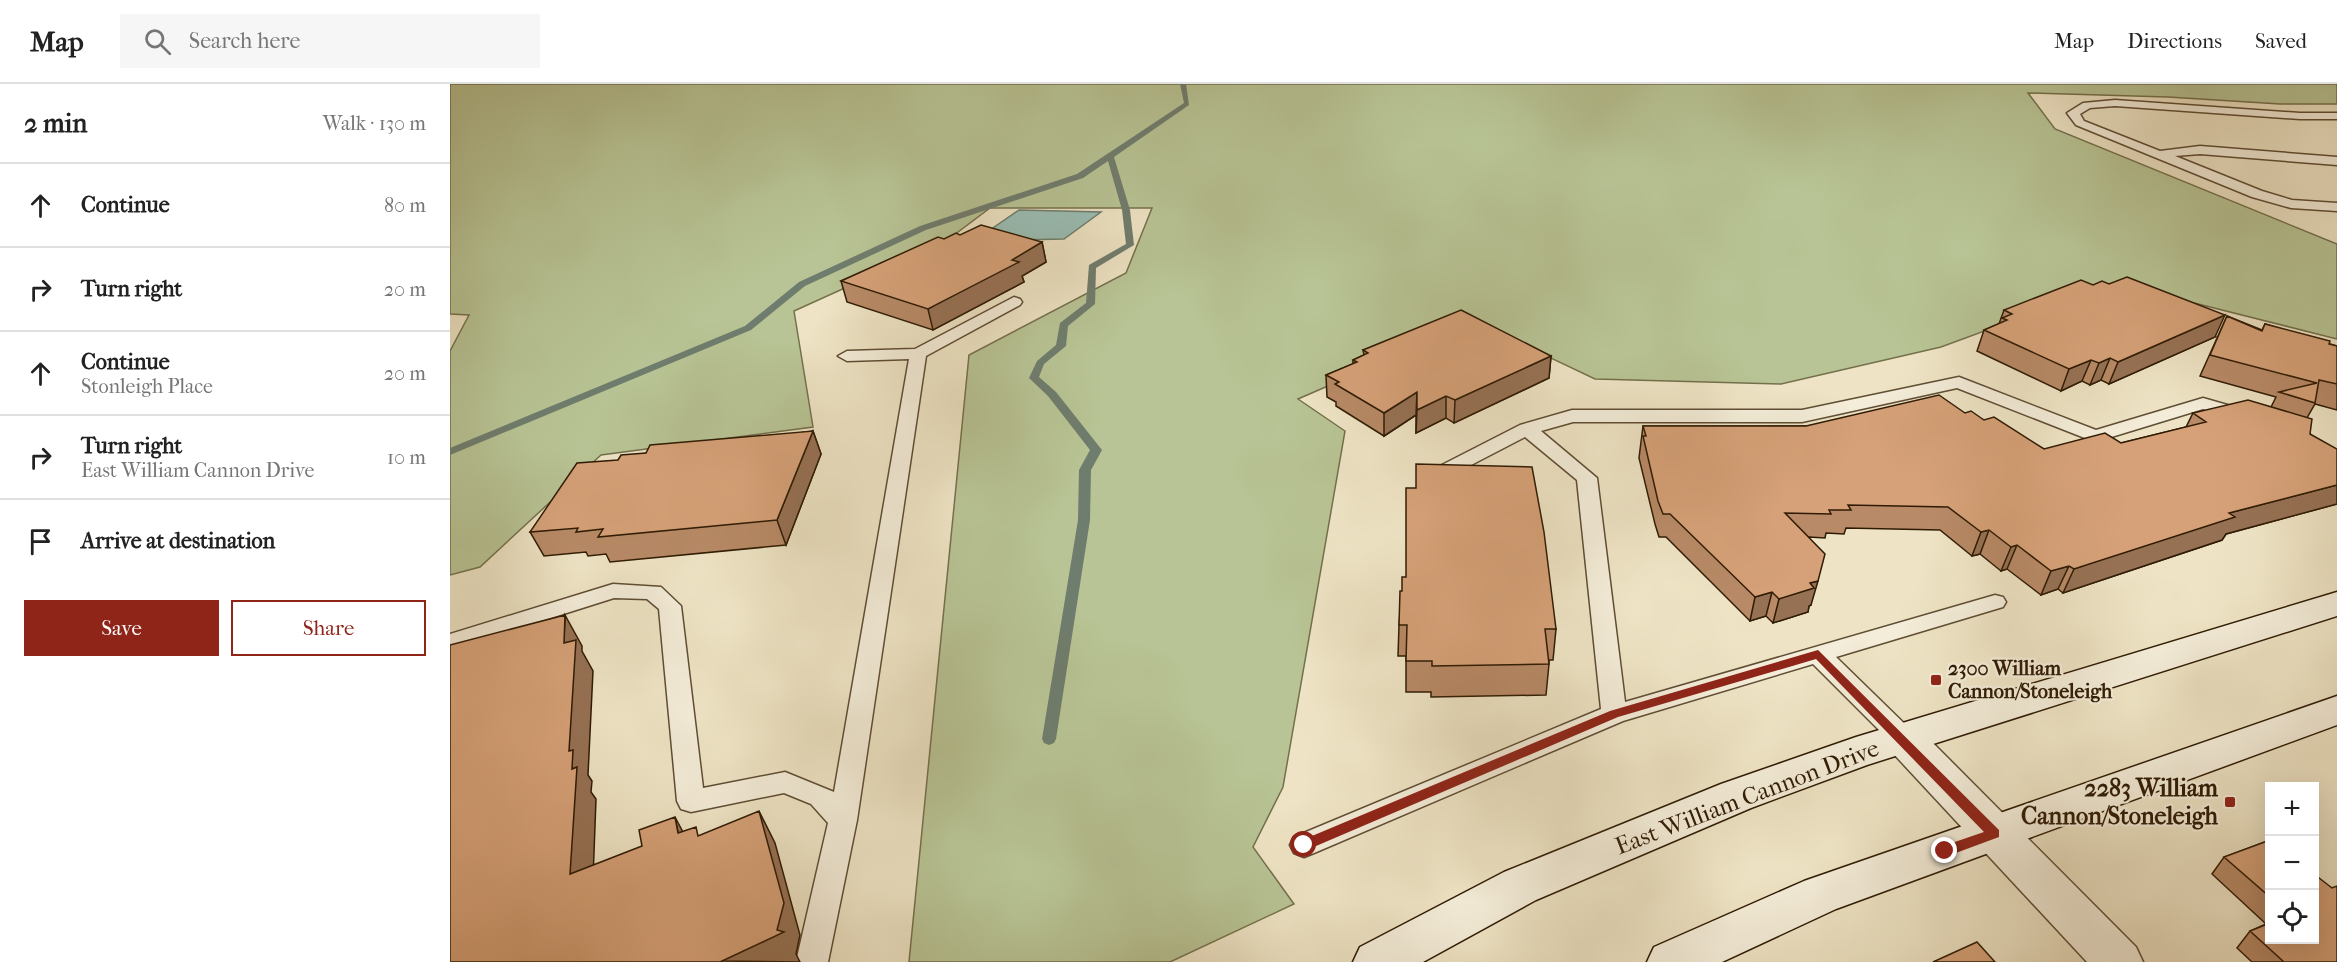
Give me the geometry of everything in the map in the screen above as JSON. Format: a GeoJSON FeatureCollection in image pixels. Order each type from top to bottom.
{"type":"FeatureCollection","features":[{"type":"Feature","properties":{"kind":"main road","name":"East William Cannon Drive"},"geometry":{"type":"LineString","coordinates":[[1377,962],[1520,886],[1736,796],[1856,753],[2337,604]]}},
{"type":"Feature","properties":{"kind":"main road"},"geometry":{"type":"LineString","coordinates":[[1671,962],[1820,895],[2337,710]]}},
{"type":"Feature","properties":{"kind":"main road"},"geometry":{"type":"LineString","coordinates":[[1904,739],[2119,962]]}},
{"type":"Feature","properties":{"kind":"lane"},"geometry":{"type":"LineString","coordinates":[[2337,116],[2300,117],[2115,103],[2087,105],[2073,113],[2080,123],[2265,196],[2291,204],[2337,207]]}},
{"type":"Feature","properties":{"kind":"lane"},"geometry":{"type":"LineString","coordinates":[[2160,155],[2200,150],[2337,161]]}},
{"type":"Feature","properties":{"kind":"lane"},"geometry":{"type":"LineString","coordinates":[[847,356],[918,354],[1014,302]]}},
{"type":"Feature","properties":{"kind":"lane"},"geometry":{"type":"LineString","coordinates":[[812,962],[843,820],[918,354]]}},
{"type":"Feature","properties":{"kind":"lane"},"geometry":{"type":"LineString","coordinates":[[1441,473],[1527,429],[1572,416],[1802,416],[1959,382],[2095,436],[2203,403],[2258,420]]}},
{"type":"Feature","properties":{"kind":"lane"},"geometry":{"type":"LineString","coordinates":[[1527,429],[1587,478],[1614,714]]}},
{"type":"Feature","properties":{"kind":"lane"},"geometry":{"type":"LineString","coordinates":[[450,642],[613,591],[652,592],[670,606],[692,801],[785,782],[821,796],[843,820]]}},
{"type":"Feature","properties":{"kind":"lane"},"geometry":{"type":"LineString","coordinates":[[1304,845],[1614,714],[1995,602]]}},
{"type":"Feature","properties":{"kind":"lane"},"geometry":{"type":"LineString","coordinates":[[1818,654],[1904,739]]}},
{"type":"Feature","properties":{"kind":"green space"},"geometry":{"type":"Polygon","coordinates":[[[450,84],[2337,84],[2337,104],[2280,104],[2168,97],[2028,93],[2055,129],[2337,244],[2337,339],[2115,283],[1941,347],[1781,384],[1595,379],[1475,322],[1298,399],[1345,431],[1283,787],[1253,847],[1294,904],[1170,962],[909,962],[969,355],[1126,273],[1152,208],[990,208],[942,244],[794,311],[813,427],[601,455],[480,567],[450,575],[450,351],[469,315],[450,314],[450,84]]]}},
{"type":"Feature","properties":{"kind":"water"},"geometry":{"type":"Polygon","coordinates":[[[1019,210],[1101,212],[1064,239],[974,241],[1019,210]]]}},
{"type":"Feature","properties":{"kind":"building"},"geometry":{"type":"Polygon","coordinates":[[[981,225],[1042,242],[1012,260],[1019,262],[928,309],[841,281],[938,237],[944,239],[956,233],[960,235],[981,225]]]}},
{"type":"Feature","properties":{"kind":"building"},"geometry":{"type":"Polygon","coordinates":[[[2127,277],[2225,315],[2118,362],[2110,358],[2099,363],[2091,360],[2069,369],[1984,330],[2007,320],[2002,318],[2012,314],[2004,310],[2081,280],[2093,285],[2102,281],[2109,284],[2127,277]]]}},
{"type":"Feature","properties":{"kind":"building"},"geometry":{"type":"Polygon","coordinates":[[[1461,310],[1551,356],[1455,400],[1446,396],[1417,410],[1417,392],[1384,413],[1335,384],[1339,382],[1326,375],[1357,362],[1353,360],[1368,353],[1363,350],[1461,310]]]}},
{"type":"Feature","properties":{"kind":"building"},"geometry":{"type":"Polygon","coordinates":[[[2227,316],[2262,331],[2265,324],[2330,341],[2329,344],[2337,346],[2337,384],[2319,380],[2315,403],[2279,392],[2317,383],[2210,355],[2227,316]]]}},
{"type":"Feature","properties":{"kind":"building"},"geometry":{"type":"Polygon","coordinates":[[[1939,395],[1965,413],[1971,411],[1984,420],[1994,417],[2044,449],[2105,433],[2121,443],[2206,422],[2193,413],[2248,400],[2312,419],[2310,434],[2337,449],[2337,485],[2229,513],[2235,517],[2074,569],[2069,566],[2051,571],[2017,545],[2011,547],[1989,530],[1981,532],[1948,507],[1848,505],[1851,510],[1829,510],[1831,514],[1785,513],[1825,554],[1818,581],[1810,583],[1814,588],[1779,599],[1772,592],[1755,597],[1670,514],[1663,514],[1643,436],[1646,436],[1643,426],[1806,426],[1939,395]]]}},
{"type":"Feature","properties":{"kind":"building"},"geometry":{"type":"Polygon","coordinates":[[[813,431],[777,520],[598,537],[603,529],[576,532],[578,528],[530,532],[577,463],[618,460],[621,455],[646,453],[650,445],[813,431]]]}},
{"type":"Feature","properties":{"kind":"building"},"geometry":{"type":"Polygon","coordinates":[[[1416,464],[1532,467],[1544,532],[1556,629],[1545,629],[1549,664],[1432,666],[1432,661],[1406,661],[1407,625],[1399,625],[1400,591],[1402,591],[1402,577],[1406,577],[1406,488],[1416,488],[1416,464]]]}},
{"type":"Feature","properties":{"kind":"building"},"geometry":{"type":"Polygon","coordinates":[[[565,615],[564,643],[576,640],[569,751],[573,750],[572,769],[577,767],[570,874],[642,846],[639,830],[675,817],[678,833],[696,827],[698,836],[759,811],[784,903],[777,930],[784,932],[720,962],[450,962],[450,645],[565,615]]]}},
{"type":"Feature","properties":{"kind":"building"},"geometry":{"type":"Polygon","coordinates":[[[2265,842],[2265,893],[2224,857],[2265,842]]]}},
{"type":"Feature","properties":{"kind":"building"},"geometry":{"type":"Polygon","coordinates":[[[2319,878],[2332,888],[2337,886],[2337,962],[2284,962],[2250,931],[2265,925],[2265,944],[2319,944],[2319,878]]]}},
{"type":"Feature","properties":{"kind":"building"},"geometry":{"type":"Polygon","coordinates":[[[1977,942],[1995,962],[1933,962],[1977,942]]]}},
{"type":"Feature","properties":{"kind":"waterway"},"geometry":{"type":"LineString","coordinates":[[450,452],[748,328],[802,284],[923,228],[1080,176],[1187,104],[1183,84]]}},
{"type":"Feature","properties":{"kind":"waterway"},"geometry":{"type":"LineString","coordinates":[[1049,739],[1084,520],[1085,470],[1096,450],[1052,394],[1034,378],[1040,363],[1061,346],[1063,325],[1090,304],[1092,267],[1130,245],[1126,210],[1110,156]]}},
{"type":"Feature","properties":{"kind":"place","name":"2300 William Cannon/Stoneleigh"},"geometry":{"type":"Point","coordinates":[1936,680]}},
{"type":"Feature","properties":{"kind":"place","name":"2283 William Cannon/Stoneleigh"},"geometry":{"type":"Point","coordinates":[2230,802]}},
{"type":"Feature","properties":{"kind":"route"},"geometry":{"type":"LineString","coordinates":[[1304,845],[1614,714],[1818,654],[1904,739],[1994,834],[1945,851]]}}]}
